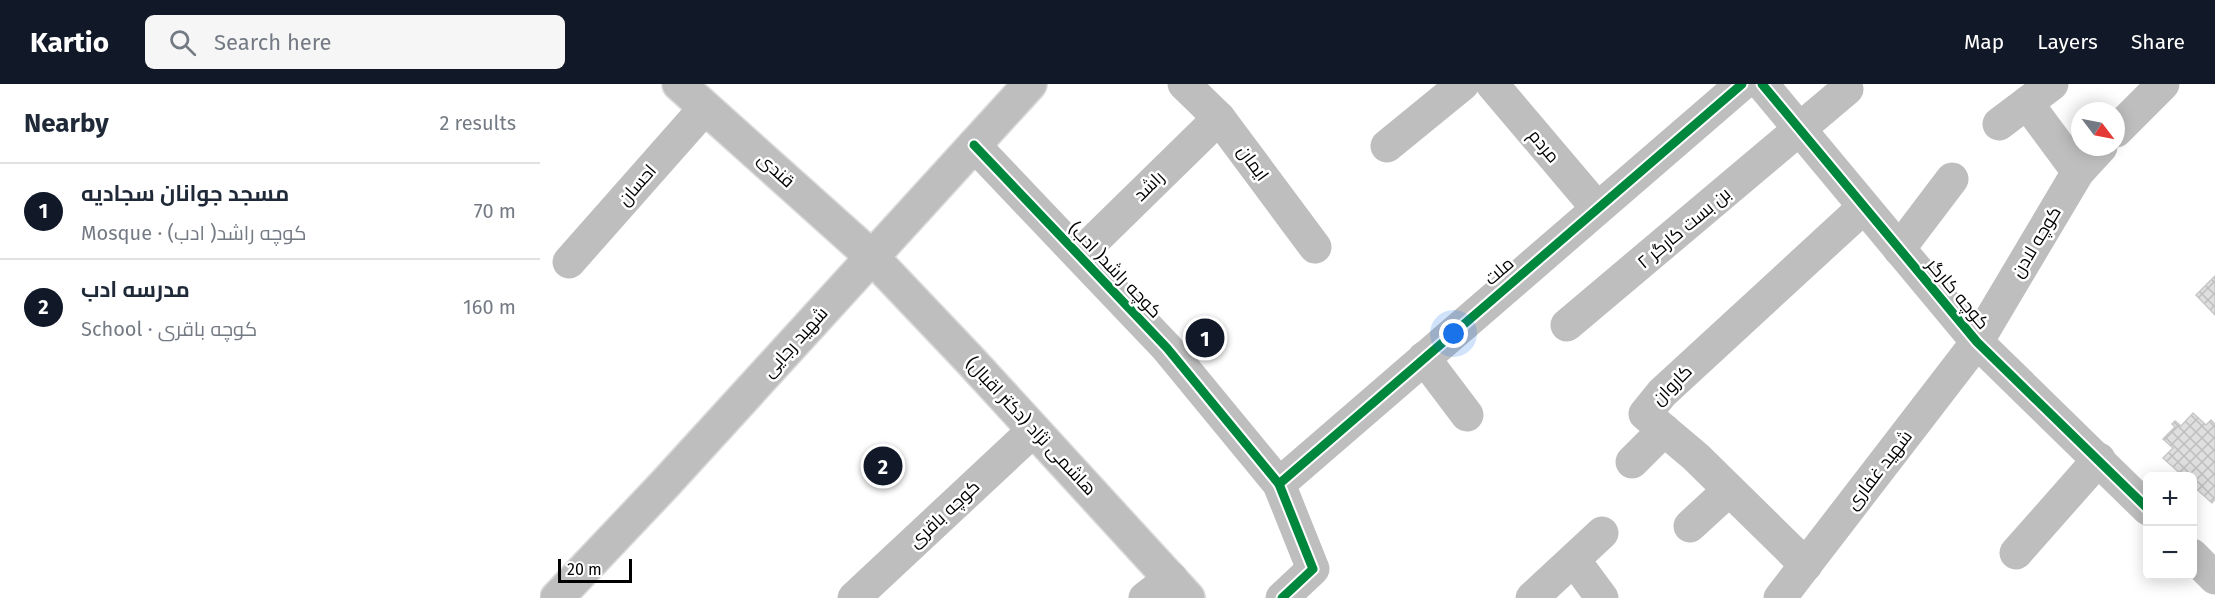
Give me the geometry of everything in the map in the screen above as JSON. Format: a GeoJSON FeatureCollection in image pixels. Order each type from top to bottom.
{"type":"FeatureCollection","features":[{"type":"Feature","properties":{"kind":"street","name":"قندی"},"geometry":{"type":"LineString","coordinates":[[679,84],[872,257]]}},
{"type":"Feature","properties":{"kind":"street","name":"شهید رجایی"},"geometry":{"type":"LineString","coordinates":[[557,598],[1030,84]]}},
{"type":"Feature","properties":{"kind":"street","name":"ایمان"},"geometry":{"type":"LineString","coordinates":[[1184,84],[1219,118],[1315,247]]}},
{"type":"Feature","properties":{"kind":"street"},"geometry":{"type":"LineString","coordinates":[[1387,146],[1463,84]]}},
{"type":"Feature","properties":{"kind":"street","name":"مردم"},"geometry":{"type":"LineString","coordinates":[[1492,84],[1597,208]]}},
{"type":"Feature","properties":{"kind":"street","name":"ملت"},"geometry":{"type":"LineString","coordinates":[[1279,484],[1742,84]]}},
{"type":"Feature","properties":{"kind":"street","name":"کوچه کارگر"},"geometry":{"type":"LineString","coordinates":[[1762,84],[1977,342],[2143,504]]}},
{"type":"Feature","properties":{"kind":"street"},"geometry":{"type":"LineString","coordinates":[[2125,122],[2163,84]]}},
{"type":"Feature","properties":{"kind":"street","name":"بن بست کارگر ۲"},"geometry":{"type":"LineString","coordinates":[[1568,325],[1801,131],[1847,89]]}},
{"type":"Feature","properties":{"kind":"street"},"geometry":{"type":"LineString","coordinates":[[1999,124],[2039,93],[2078,171]]}},
{"type":"Feature","properties":{"kind":"street","name":"احسان"},"geometry":{"type":"LineString","coordinates":[[569,262],[705,108]]}},
{"type":"Feature","properties":{"kind":"street","name":"راشد"},"geometry":{"type":"LineString","coordinates":[[1079,255],[1219,118]]}},
{"type":"Feature","properties":{"kind":"street","name":"کوچه راشد( ادب)"},"geometry":{"type":"LineString","coordinates":[[974,145],[1167,348],[1279,484],[1313,569],[1282,598]]}},
{"type":"Feature","properties":{"kind":"street","name":"کوچه لادن"},"geometry":{"type":"LineString","coordinates":[[1977,342],[2078,171],[2092,156]]}},
{"type":"Feature","properties":{"kind":"street"},"geometry":{"type":"LineString","coordinates":[[1899,249],[1952,178]]}},
{"type":"Feature","properties":{"kind":"street","name":"کاروان"},"geometry":{"type":"LineString","coordinates":[[1806,565],[1696,456],[1645,414],[1662,393],[1864,207]]}},
{"type":"Feature","properties":{"kind":"street","name":"هاشمی نژاد (دکتر اقبال)"},"geometry":{"type":"LineString","coordinates":[[872,257],[1179,588]]}},
{"type":"Feature","properties":{"kind":"street","name":"شهید غفاری"},"geometry":{"type":"LineString","coordinates":[[1780,598],[1977,342]]}},
{"type":"Feature","properties":{"kind":"street"},"geometry":{"type":"LineString","coordinates":[[1424,358],[1467,415]]}},
{"type":"Feature","properties":{"kind":"street","name":"کوچه باقری"},"geometry":{"type":"LineString","coordinates":[[854,598],[1034,430]]}},
{"type":"Feature","properties":{"kind":"street"},"geometry":{"type":"LineString","coordinates":[[1632,462],[1664,430]]}},
{"type":"Feature","properties":{"kind":"street"},"geometry":{"type":"LineString","coordinates":[[2016,553],[2099,459]]}},
{"type":"Feature","properties":{"kind":"street"},"geometry":{"type":"LineString","coordinates":[[1690,526],[1729,490]]}},
{"type":"Feature","properties":{"kind":"street"},"geometry":{"type":"LineString","coordinates":[[1533,598],[1602,533]]}},
{"type":"Feature","properties":{"kind":"street"},"geometry":{"type":"LineString","coordinates":[[2197,559],[2215,578]]}},
{"type":"Feature","properties":{"kind":"street"},"geometry":{"type":"LineString","coordinates":[[1574,560],[1602,598]]}},
{"type":"Feature","properties":{"kind":"street"},"geometry":{"type":"LineString","coordinates":[[1145,598],[1179,588]]}},
{"type":"Feature","properties":{"kind":"building"},"geometry":{"type":"Polygon","coordinates":[[[2215,276],[2215,315],[2196,295],[2215,276]]]}},
{"type":"Feature","properties":{"kind":"building"},"geometry":{"type":"Polygon","coordinates":[[[2193,413],[2206,425],[2211,420],[2215,424],[2215,499],[2212,503],[2197,490],[2197,472],[2179,472],[2163,458],[2173,448],[2163,439],[2175,427],[2172,424],[2175,421],[2181,426],[2193,413]]]}},
{"type":"Feature","properties":{"kind":"cycle path"},"geometry":{"type":"LineString","coordinates":[[1279,484],[1742,84]]}},
{"type":"Feature","properties":{"kind":"cycle path"},"geometry":{"type":"LineString","coordinates":[[1762,84],[1977,342],[2143,504]]}},
{"type":"Feature","properties":{"kind":"cycle path"},"geometry":{"type":"LineString","coordinates":[[974,145],[1167,348],[1279,484],[1313,569],[1282,598]]}},
{"type":"Feature","properties":{"kind":"place","name":"مسجد جوانان سجادیه"},"geometry":{"type":"Point","coordinates":[1205,338]}},
{"type":"Feature","properties":{"kind":"place","name":"مدرسه ادب"},"geometry":{"type":"Point","coordinates":[883,466]}}]}
